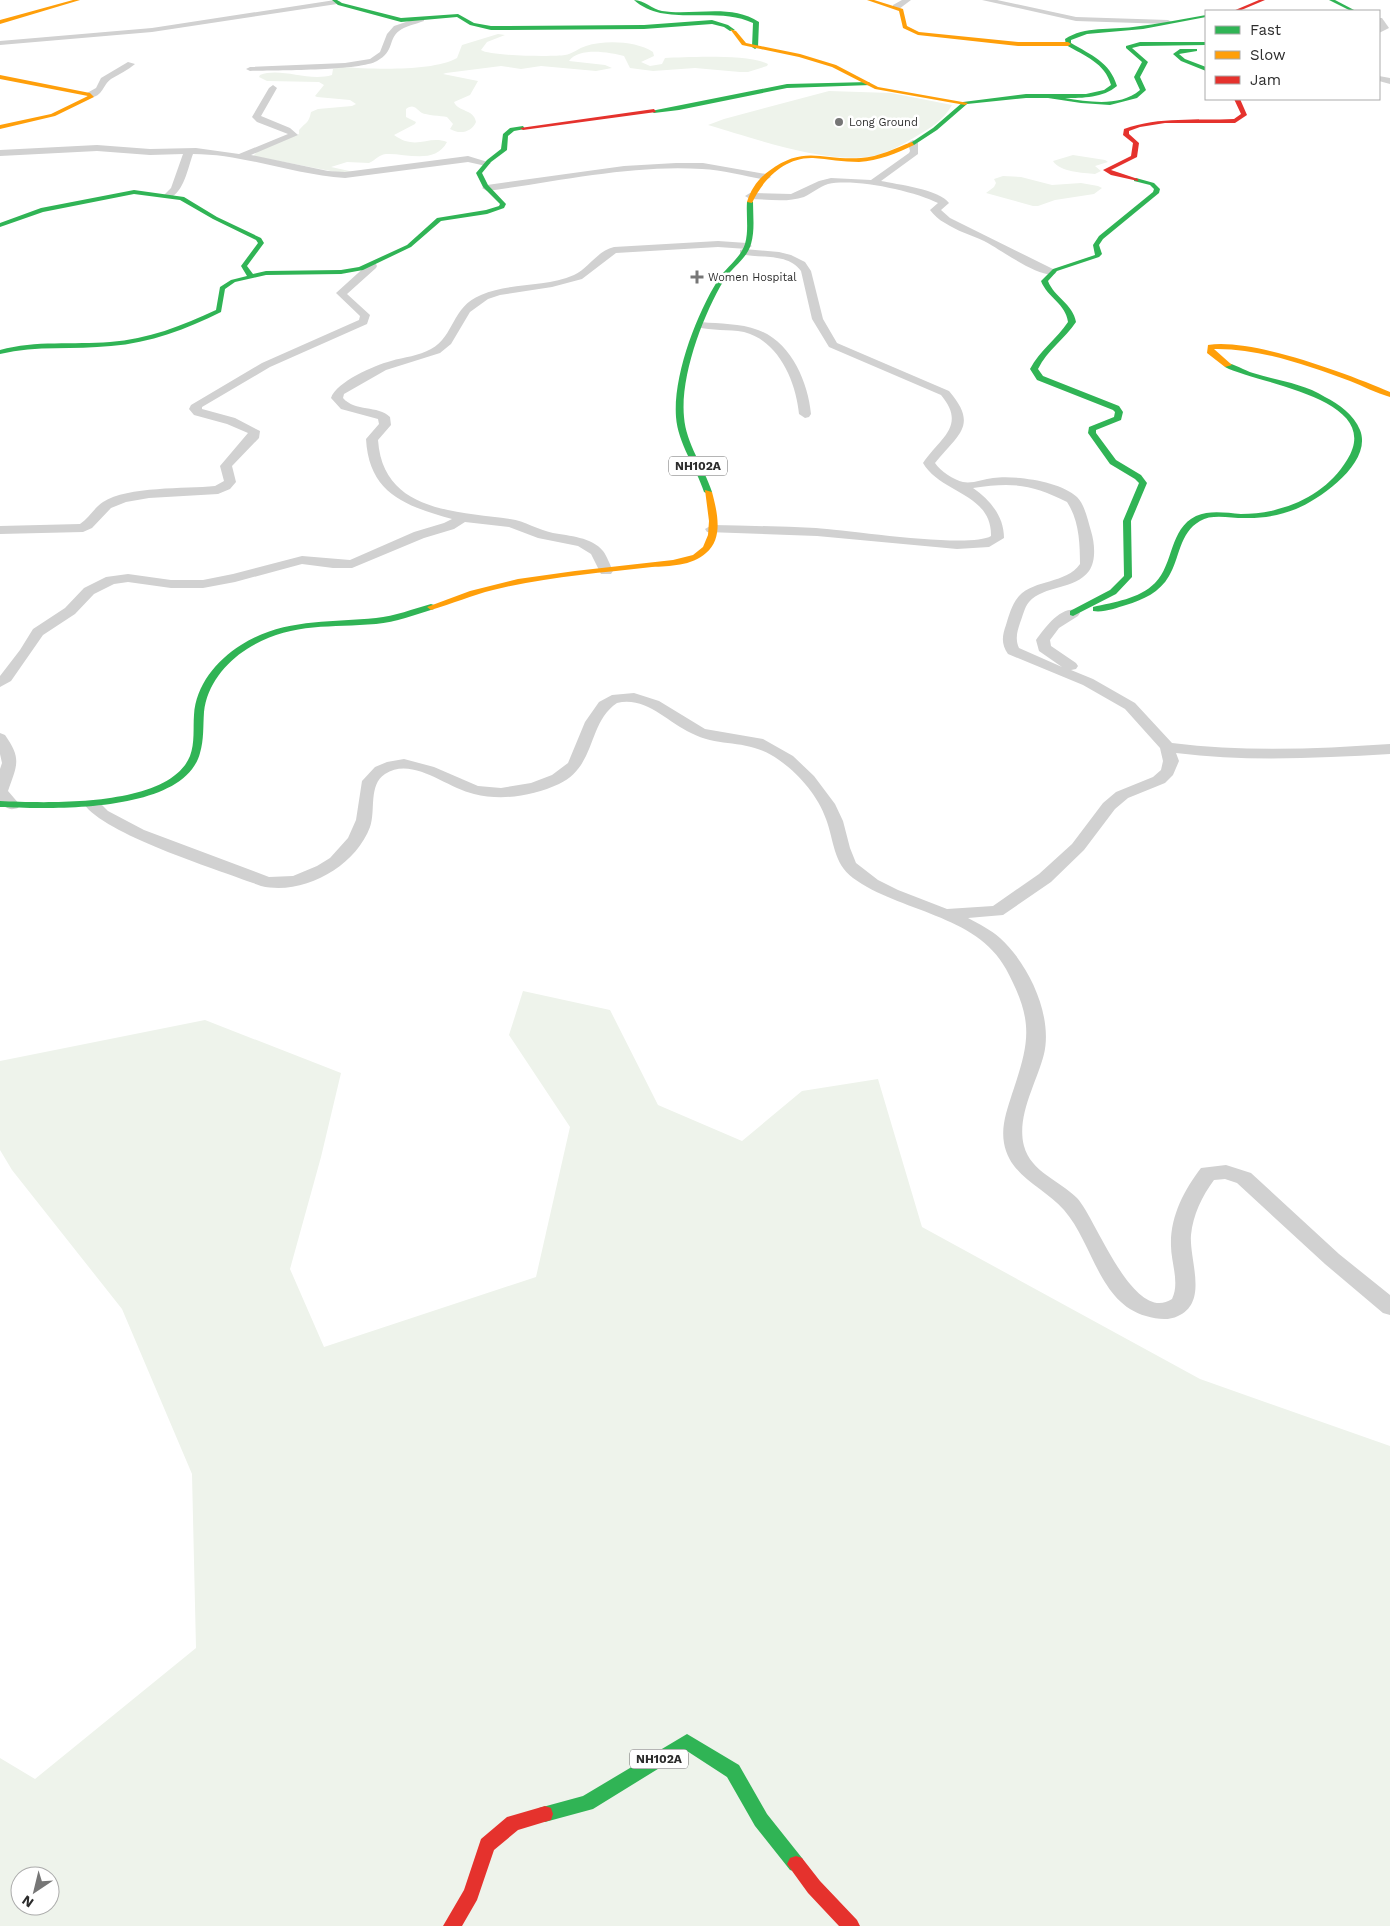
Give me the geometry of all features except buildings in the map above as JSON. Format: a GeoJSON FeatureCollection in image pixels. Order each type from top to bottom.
{"type":"FeatureCollection","features":[{"type":"Feature","properties":{"kind":"main road"},"geometry":{"type":"LineString","coordinates":[[0,22],[78,0]]}},
{"type":"Feature","properties":{"kind":"main road"},"geometry":{"type":"LineString","coordinates":[[636,0],[638,4],[644,7],[656,9],[735,11],[750,15],[756,22],[755,47]]}},
{"type":"Feature","properties":{"kind":"main road"},"geometry":{"type":"LineString","coordinates":[[336,1],[390,19],[421,19],[450,15],[458,16],[479,27],[644,27],[712,22],[726,26],[736,32],[740,42],[834,66],[869,84],[901,93],[965,103],[1043,95],[1087,95],[1104,92],[1114,86],[1112,76],[1104,65],[1068,44],[1018,44],[918,33],[905,27],[901,10],[869,0]]}},
{"type":"Feature","properties":{"kind":"main road"},"geometry":{"type":"LineString","coordinates":[[1238,10],[1263,0]]}},
{"type":"Feature","properties":{"kind":"main road"},"geometry":{"type":"LineString","coordinates":[[1331,0],[1351,10]]}},
{"type":"Feature","properties":{"kind":"main road"},"geometry":{"type":"LineString","coordinates":[[1385,0],[1390,0]]}},
{"type":"Feature","properties":{"kind":"main road"},"geometry":{"type":"LineString","coordinates":[[1068,44],[1068,39],[1079,34],[1205,16]]}},
{"type":"Feature","properties":{"kind":"main road"},"geometry":{"type":"LineString","coordinates":[[1043,95],[1095,103],[1135,99],[1144,90],[1137,77],[1145,62],[1128,47],[1140,44],[1205,42]]}},
{"type":"Feature","properties":{"kind":"main road"},"geometry":{"type":"LineString","coordinates":[[1205,50],[1180,51],[1176,54],[1183,60],[1205,69]]}},
{"type":"Feature","properties":{"kind":"main road"},"geometry":{"type":"LineString","coordinates":[[0,77],[90,95],[91,97],[64,111],[35,120],[0,127]]}},
{"type":"Feature","properties":{"kind":"main road"},"geometry":{"type":"LineString","coordinates":[[0,352],[22,346],[119,344],[150,339],[218,311],[222,288],[233,279],[251,276],[346,271],[372,266],[383,258],[408,247],[421,235],[429,224],[438,219],[492,211],[502,207],[504,204],[487,188],[480,178],[480,172],[486,163],[504,150],[506,131],[520,127],[688,107],[788,86],[869,84]]}},
{"type":"Feature","properties":{"kind":"main road"},"geometry":{"type":"LineString","coordinates":[[1072,613],[1114,592],[1128,577],[1127,521],[1143,483],[1138,477],[1113,462],[1092,433],[1092,429],[1096,426],[1118,418],[1119,412],[1116,408],[1045,380],[1034,369],[1036,363],[1050,344],[1067,329],[1072,321],[1072,314],[1044,286],[1044,281],[1051,272],[1066,264],[1097,256],[1099,254],[1096,245],[1100,237],[1122,220],[1137,204],[1156,193],[1157,189],[1152,184],[1113,174],[1106,170],[1109,167],[1129,161],[1135,155],[1136,143],[1126,135],[1126,130],[1134,126],[1155,123],[1235,121],[1244,115],[1238,100]]}},
{"type":"Feature","properties":{"kind":"main road"},"geometry":{"type":"LineString","coordinates":[[746,249],[751,220],[750,196],[754,188],[792,157],[808,156],[858,160],[886,154],[913,143],[931,132],[957,107],[965,103]]}},
{"type":"Feature","properties":{"kind":"main road"},"geometry":{"type":"LineString","coordinates":[[0,225],[41,210],[124,192],[169,195],[182,198],[215,218],[260,239],[261,244],[244,266],[251,276]]}},
{"type":"Feature","properties":{"kind":"main road","name":"NH102A"},"geometry":{"type":"LineString","coordinates":[[6,804],[53,806],[92,804],[142,794],[179,778],[192,763],[196,747],[200,700],[210,679],[228,659],[266,635],[299,625],[384,620],[497,586],[690,559],[702,554],[710,545],[712,529],[710,500],[705,480],[684,437],[680,414],[684,378],[701,325],[722,278],[746,249]]}},
{"type":"Feature","properties":{"kind":"main road"},"geometry":{"type":"LineString","coordinates":[[1072,613],[1132,600],[1150,591],[1164,578],[1180,537],[1187,526],[1195,520],[1218,515],[1255,516],[1268,514],[1303,502],[1334,482],[1348,469],[1358,450],[1357,430],[1341,412],[1327,402],[1293,385],[1246,375],[1214,356],[1210,351],[1211,347],[1232,346],[1305,363],[1346,376],[1390,396]]}},
{"type":"Feature","properties":{"kind":"main road","name":"NH102A"},"geometry":{"type":"LineString","coordinates":[[452,1926],[471,1894],[488,1845],[513,1823],[587,1803],[687,1742],[733,1771],[761,1820],[814,1887],[851,1926]]}},
{"type":"Feature","properties":{"kind":"street"},"geometry":{"type":"LineString","coordinates":[[896,7],[907,0]]}},
{"type":"Feature","properties":{"kind":"street"},"geometry":{"type":"LineString","coordinates":[[986,0],[1076,19],[1168,22]]}},
{"type":"Feature","properties":{"kind":"street"},"geometry":{"type":"LineString","coordinates":[[0,43],[120,34],[294,10],[336,1]]}},
{"type":"Feature","properties":{"kind":"street"},"geometry":{"type":"LineString","coordinates":[[250,69],[345,65],[372,61],[384,53],[391,34],[397,28],[421,19]]}},
{"type":"Feature","properties":{"kind":"street"},"geometry":{"type":"LineString","coordinates":[[90,95],[100,89],[108,76],[131,64]]}},
{"type":"Feature","properties":{"kind":"street"},"geometry":{"type":"LineString","coordinates":[[239,157],[294,135],[256,117],[273,88]]}},
{"type":"Feature","properties":{"kind":"street"},"geometry":{"type":"LineString","coordinates":[[873,183],[912,155],[915,152],[913,143]]}},
{"type":"Feature","properties":{"kind":"street"},"geometry":{"type":"LineString","coordinates":[[0,154],[96,148],[136,151],[189,151],[239,157],[345,175],[468,159],[486,163]]}},
{"type":"Feature","properties":{"kind":"street"},"geometry":{"type":"LineString","coordinates":[[169,195],[175,189],[189,151]]}},
{"type":"Feature","properties":{"kind":"street"},"geometry":{"type":"LineString","coordinates":[[487,188],[624,169],[676,166],[703,166],[766,177]]}},
{"type":"Feature","properties":{"kind":"street"},"geometry":{"type":"LineString","coordinates":[[750,196],[794,196],[826,182],[843,180],[873,183],[933,196],[944,203],[935,210],[942,216],[990,240],[1024,261],[1051,272]]}},
{"type":"Feature","properties":{"kind":"street"},"geometry":{"type":"LineString","coordinates":[[606,571],[597,552],[592,547],[582,543],[543,535],[511,524],[463,518],[412,502],[390,487],[378,468],[371,445],[374,435],[385,425],[384,416],[339,403],[337,398],[339,392],[378,369],[426,356],[445,346],[451,339],[460,316],[473,303],[507,290],[577,277],[590,269],[606,253],[614,250],[718,244],[783,256],[797,260],[803,265],[806,271],[814,316],[826,338],[833,346],[945,393],[955,402],[959,412],[958,425],[953,436],[929,464],[933,471],[974,494],[992,513],[999,528],[997,538],[990,543],[957,545],[816,532],[712,529]]}},
{"type":"Feature","properties":{"kind":"street"},"geometry":{"type":"LineString","coordinates":[[0,530],[82,528],[90,524],[97,512],[113,502],[154,495],[218,490],[226,486],[230,482],[226,466],[255,436],[254,432],[231,421],[198,412],[195,409],[197,405],[241,382],[266,364],[363,322],[364,315],[341,293],[372,266]]}},
{"type":"Feature","properties":{"kind":"street"},"geometry":{"type":"LineString","coordinates":[[701,325],[755,332],[766,340],[786,360],[798,380],[805,414]]}},
{"type":"Feature","properties":{"kind":"street"},"geometry":{"type":"LineString","coordinates":[[962,486],[996,481],[1023,481],[1044,486],[1072,499],[1077,507],[1087,539],[1087,564],[1082,572],[1072,579],[1042,588],[1024,598],[1018,607],[1009,636],[1010,644],[1013,651],[1088,682],[1130,706]]}},
{"type":"Feature","properties":{"kind":"street"},"geometry":{"type":"LineString","coordinates":[[0,683],[26,652],[38,632],[70,611],[88,591],[111,580],[128,578],[171,584],[203,584],[235,578],[302,560],[333,564],[352,564],[411,538],[448,526],[463,518]]}},
{"type":"Feature","properties":{"kind":"street"},"geometry":{"type":"LineString","coordinates":[[944,914],[997,911],[1045,878],[1078,847],[1116,801],[1138,787],[1159,780],[1168,772],[1171,762],[1167,747],[1130,706],[1044,648],[1043,640],[1047,632],[1072,613]]}},
{"type":"Feature","properties":{"kind":"street"},"geometry":{"type":"LineString","coordinates":[[92,804],[108,818],[138,833],[267,882],[290,882],[305,878],[329,866],[349,847],[362,826],[366,790],[370,778],[378,770],[391,765],[405,764],[418,766],[476,790],[498,792],[523,790],[546,784],[564,774],[576,762],[601,705],[612,699],[624,696],[634,698],[660,707],[696,731],[713,737],[756,742],[772,748],[791,762],[816,790],[831,812],[848,864],[858,874],[887,891],[981,931],[1010,960],[1023,986],[1034,1019],[1037,1037],[1033,1058],[1014,1118],[1014,1145],[1024,1165],[1039,1181],[1061,1196],[1076,1211],[1099,1254],[1126,1296],[1155,1312],[1172,1310],[1182,1302],[1186,1288],[1180,1240],[1186,1214],[1197,1188],[1208,1173],[1226,1172],[1244,1178],[1332,1259],[1390,1307]]}},
{"type":"Feature","properties":{"kind":"street"},"geometry":{"type":"LineString","coordinates":[[0,738],[6,748],[10,764],[0,791],[6,804]]}},
{"type":"Feature","properties":{"kind":"street"},"geometry":{"type":"LineString","coordinates":[[1167,747],[1205,752],[1274,755],[1390,748]]}},
{"type":"Feature","properties":{"kind":"shaded area"},"geometry":{"type":"Polygon","coordinates":[[[498,34],[505,35],[487,42],[481,50],[508,55],[558,56],[594,44],[611,42],[638,46],[653,52],[654,56],[641,62],[650,66],[662,64],[665,58],[703,57],[733,57],[768,64],[748,72],[695,68],[653,71],[630,68],[624,56],[587,52],[569,61],[605,65],[612,68],[596,71],[541,66],[521,69],[501,66],[446,73],[443,74],[478,81],[470,95],[454,102],[459,108],[475,118],[476,122],[472,128],[465,132],[454,131],[450,129],[453,124],[447,117],[424,114],[415,107],[411,107],[406,109],[406,117],[416,122],[415,124],[394,135],[409,142],[440,140],[447,142],[442,149],[435,153],[428,156],[386,154],[369,163],[347,162],[331,167],[354,172],[336,172],[253,156],[258,151],[299,134],[299,130],[308,120],[311,112],[318,109],[356,104],[350,100],[315,96],[324,85],[319,82],[267,81],[259,77],[260,75],[277,73],[323,77],[332,75],[333,69],[342,67],[417,68],[433,66],[457,58],[462,45],[498,34]]]}},
{"type":"Feature","properties":{"kind":"shaded area"},"geometry":{"type":"Polygon","coordinates":[[[829,91],[891,93],[952,105],[936,124],[905,143],[878,155],[855,158],[812,154],[708,125],[724,119],[829,91]]]}},
{"type":"Feature","properties":{"kind":"shaded area"},"geometry":{"type":"Polygon","coordinates":[[[1073,155],[1108,162],[1095,166],[1101,171],[1095,174],[1066,170],[1056,165],[1053,161],[1073,155]]]}},
{"type":"Feature","properties":{"kind":"shaded area"},"geometry":{"type":"Polygon","coordinates":[[[1003,176],[1021,177],[1052,185],[1081,183],[1102,188],[1094,194],[1055,200],[1033,206],[986,193],[994,187],[996,183],[994,179],[1003,176]]]}},
{"type":"Feature","properties":{"kind":"shaded area"},"geometry":{"type":"Polygon","coordinates":[[[523,991],[610,1010],[658,1105],[742,1141],[802,1091],[878,1079],[922,1227],[1200,1379],[1390,1446],[1390,1926],[0,1926],[0,1758],[35,1779],[196,1648],[192,1474],[122,1309],[12,1170],[0,1150],[0,1061],[205,1020],[341,1073],[321,1157],[290,1269],[324,1347],[536,1277],[570,1127],[509,1035],[523,991]]]}},
{"type":"Feature","properties":{"kind":"traffic: fast"},"geometry":{"type":"LineString","coordinates":[[334,0],[340,4],[401,20],[458,15],[472,24],[491,28],[644,27],[712,22],[732,30]]}},
{"type":"Feature","properties":{"kind":"traffic: fast"},"geometry":{"type":"LineString","coordinates":[[636,0],[648,8],[662,12],[727,13],[742,16],[756,22],[755,47]]}},
{"type":"Feature","properties":{"kind":"traffic: fast"},"geometry":{"type":"LineString","coordinates":[[1331,0],[1352,10]]}},
{"type":"Feature","properties":{"kind":"traffic: fast"},"geometry":{"type":"LineString","coordinates":[[912,144],[935,129],[965,103],[1026,96],[1086,96],[1106,91],[1114,86],[1112,78],[1103,65],[1068,44],[1068,39],[1074,36],[1205,16]]}},
{"type":"Feature","properties":{"kind":"traffic: fast"},"geometry":{"type":"LineString","coordinates":[[1043,95],[1081,102],[1110,103],[1124,101],[1135,97],[1143,90],[1137,77],[1145,62],[1128,47],[1140,44],[1205,43]]}},
{"type":"Feature","properties":{"kind":"traffic: fast"},"geometry":{"type":"LineString","coordinates":[[1195,50],[1180,51],[1176,54],[1183,60],[1205,69]]}},
{"type":"Feature","properties":{"kind":"traffic: fast"},"geometry":{"type":"LineString","coordinates":[[654,111],[679,108],[787,86],[869,84]]}},
{"type":"Feature","properties":{"kind":"traffic: fast"},"geometry":{"type":"LineString","coordinates":[[0,352],[23,347],[111,344],[143,339],[189,325],[219,311],[222,288],[233,281],[266,273],[341,272],[361,269],[409,246],[439,219],[487,212],[502,207],[503,204],[485,186],[479,173],[489,161],[504,150],[505,135],[512,129],[523,128]]}},
{"type":"Feature","properties":{"kind":"traffic: fast"},"geometry":{"type":"LineString","coordinates":[[1073,613],[1113,592],[1128,577],[1127,521],[1143,483],[1138,477],[1113,462],[1092,433],[1092,429],[1118,418],[1119,412],[1116,408],[1040,378],[1034,369],[1042,355],[1068,329],[1072,322],[1069,311],[1050,292],[1044,281],[1055,270],[1097,256],[1099,254],[1096,245],[1101,237],[1146,199],[1156,193],[1157,189],[1152,184],[1136,180]]}},
{"type":"Feature","properties":{"kind":"traffic: fast"},"geometry":{"type":"LineString","coordinates":[[0,225],[41,210],[134,192],[182,198],[215,218],[259,239],[261,243],[244,266],[251,276]]}},
{"type":"Feature","properties":{"kind":"traffic: fast"},"geometry":{"type":"LineString","coordinates":[[708,492],[682,428],[680,418],[682,386],[692,347],[706,310],[724,275],[740,259],[748,244],[750,202]]}},
{"type":"Feature","properties":{"kind":"traffic: fast"},"geometry":{"type":"LineString","coordinates":[[1096,609],[1121,604],[1153,590],[1165,576],[1184,531],[1199,518],[1217,515],[1264,515],[1295,506],[1310,499],[1336,480],[1347,468],[1355,454],[1358,446],[1357,431],[1349,418],[1337,408],[1321,397],[1302,388],[1252,375],[1228,365]]}},
{"type":"Feature","properties":{"kind":"traffic: fast"},"geometry":{"type":"LineString","coordinates":[[0,804],[47,805],[106,802],[136,796],[161,788],[182,775],[194,758],[198,742],[200,703],[203,693],[220,667],[244,647],[261,637],[293,627],[383,620],[431,607]]}},
{"type":"Feature","properties":{"kind":"traffic: fast"},"geometry":{"type":"LineString","coordinates":[[545,1814],[587,1803],[687,1742],[733,1771],[761,1820],[796,1864]]}},
{"type":"Feature","properties":{"kind":"traffic: slow"},"geometry":{"type":"LineString","coordinates":[[0,22],[78,0]]}},
{"type":"Feature","properties":{"kind":"traffic: slow"},"geometry":{"type":"LineString","coordinates":[[869,0],[901,10],[905,27],[918,33],[1018,44],[1068,44]]}},
{"type":"Feature","properties":{"kind":"traffic: slow"},"geometry":{"type":"LineString","coordinates":[[732,30],[744,44],[800,56],[834,66],[877,88],[965,103]]}},
{"type":"Feature","properties":{"kind":"traffic: slow"},"geometry":{"type":"LineString","coordinates":[[0,77],[90,95],[91,97],[53,115],[0,127]]}},
{"type":"Feature","properties":{"kind":"traffic: slow"},"geometry":{"type":"LineString","coordinates":[[750,202],[755,190],[763,180],[782,164],[793,159],[814,156],[861,160],[900,150],[912,144]]}},
{"type":"Feature","properties":{"kind":"traffic: slow"},"geometry":{"type":"LineString","coordinates":[[1228,365],[1210,351],[1211,347],[1242,349],[1287,359],[1332,372],[1390,395]]}},
{"type":"Feature","properties":{"kind":"traffic: slow"},"geometry":{"type":"LineString","coordinates":[[431,607],[482,590],[537,578],[673,563],[696,557],[707,548],[712,535],[713,521],[708,492]]}},
{"type":"Feature","properties":{"kind":"traffic: jam"},"geometry":{"type":"LineString","coordinates":[[1238,10],[1263,0]]}},
{"type":"Feature","properties":{"kind":"traffic: jam"},"geometry":{"type":"LineString","coordinates":[[1385,0],[1390,0]]}},
{"type":"Feature","properties":{"kind":"traffic: jam"},"geometry":{"type":"LineString","coordinates":[[1136,180],[1113,174],[1106,170],[1134,157],[1136,143],[1126,135],[1126,130],[1139,125],[1165,121],[1235,121],[1244,115],[1237,100]]}},
{"type":"Feature","properties":{"kind":"traffic: jam"},"geometry":{"type":"LineString","coordinates":[[523,128],[654,111]]}},
{"type":"Feature","properties":{"kind":"traffic: jam"},"geometry":{"type":"LineString","coordinates":[[452,1926],[471,1894],[487,1845],[513,1823],[545,1814]]}},
{"type":"Feature","properties":{"kind":"traffic: jam"},"geometry":{"type":"LineString","coordinates":[[796,1864],[814,1887],[851,1926]]}},
{"type":"Feature","properties":{"kind":"place","name":"Long Ground"},"geometry":{"type":"Point","coordinates":[839,122]}},
{"type":"Feature","properties":{"kind":"place","name":"Women Hospital"},"geometry":{"type":"Point","coordinates":[697,277]}}]}
